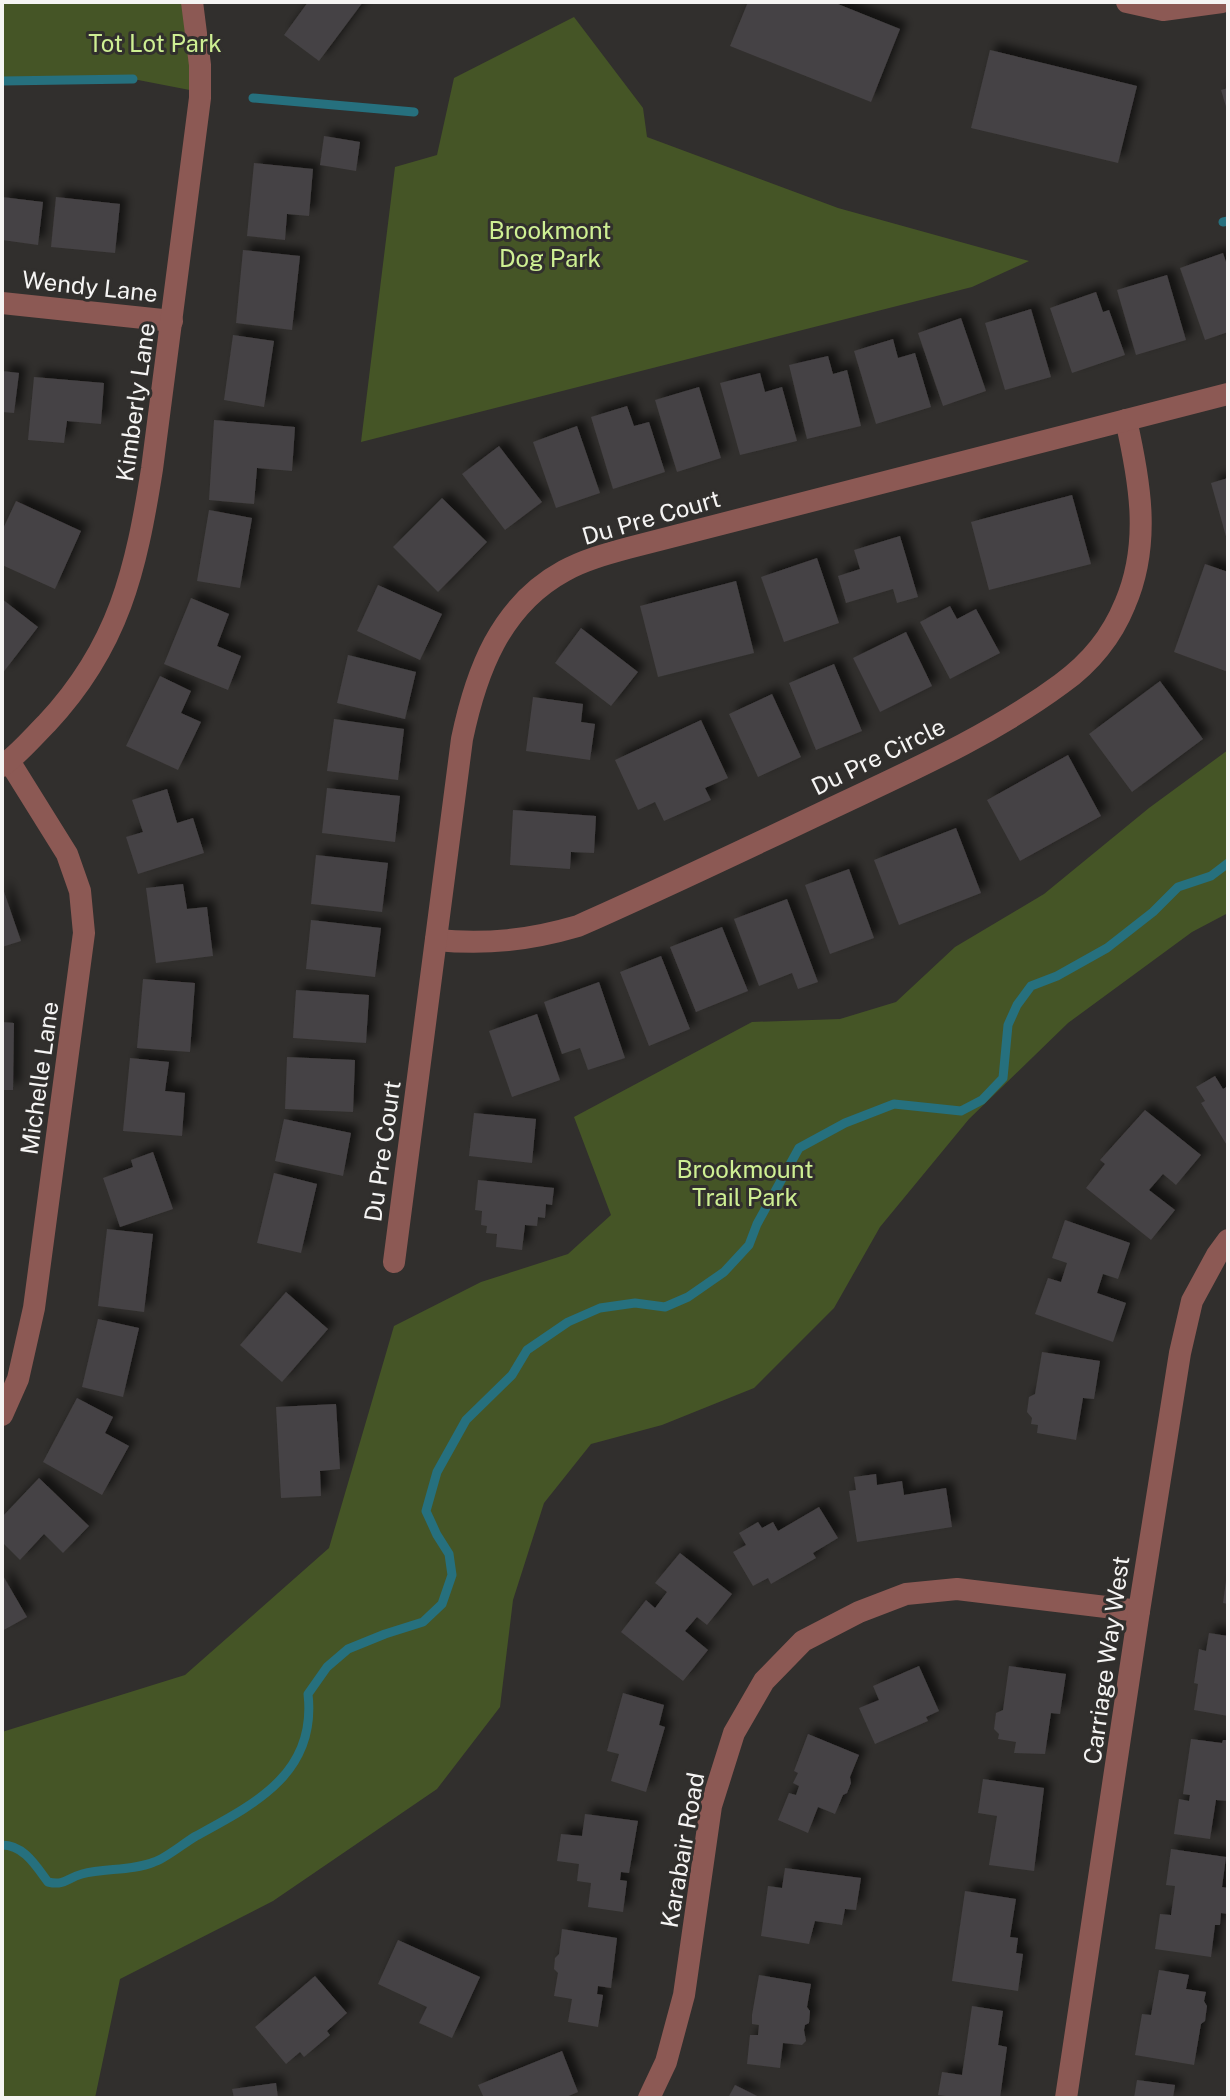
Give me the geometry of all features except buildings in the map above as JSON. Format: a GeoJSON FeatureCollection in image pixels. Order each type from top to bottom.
{"type":"FeatureCollection","features":[{"type":"Feature","properties":{"kind":"street","name":"Kimberly Lane"},"geometry":{"type":"LineString","coordinates":[[5,763],[57,711],[82,680],[109,634],[129,584],[142,531],[200,98],[200,65],[192,2]]}},
{"type":"Feature","properties":{"kind":"street"},"geometry":{"type":"LineString","coordinates":[[1127,2],[1163,10],[1222,2]]}},
{"type":"Feature","properties":{"kind":"street","name":"Wendy Lane"},"geometry":{"type":"LineString","coordinates":[[2,303],[172,321]]}},
{"type":"Feature","properties":{"kind":"street","name":"Du Pre Court"},"geometry":{"type":"LineString","coordinates":[[394,1262],[462,739],[481,666],[512,616],[562,572],[591,559],[1228,394]]}},
{"type":"Feature","properties":{"kind":"street","name":"Du Pre Circle"},"geometry":{"type":"LineString","coordinates":[[436,940],[511,942],[578,926],[895,778],[986,730],[1063,683],[1091,658],[1110,633],[1136,575],[1142,540],[1141,506],[1126,420]]}},
{"type":"Feature","properties":{"kind":"street","name":"Michelle Lane"},"geometry":{"type":"LineString","coordinates":[[2,1415],[18,1379],[34,1308],[84,933],[80,891],[67,854],[5,763]]}},
{"type":"Feature","properties":{"kind":"street","name":"Carriage Way West"},"geometry":{"type":"LineString","coordinates":[[1066,2098],[1180,1353],[1192,1301],[1228,1240]]}},
{"type":"Feature","properties":{"kind":"street","name":"Karabair Road"},"geometry":{"type":"LineString","coordinates":[[649,2098],[666,2062],[684,1995],[711,1806],[734,1733],[764,1681],[803,1641],[859,1612],[919,1592],[957,1589],[1139,1611]]}},
{"type":"Feature","properties":{"kind":"green space","name":"Tot Lot Park"},"geometry":{"type":"Polygon","coordinates":[[[2,2],[192,2],[200,92],[133,79],[2,81],[2,2]]]}},
{"type":"Feature","properties":{"kind":"green space","name":"Brookmont Dog Park"},"geometry":{"type":"Polygon","coordinates":[[[574,17],[643,108],[647,137],[838,208],[1029,261],[972,287],[361,442],[395,167],[437,155],[454,78],[574,17]]]}},
{"type":"Feature","properties":{"kind":"green space","name":"Brookmount Trail Park"},"geometry":{"type":"Polygon","coordinates":[[[1228,750],[1228,913],[1192,932],[1068,1023],[969,1119],[880,1227],[834,1308],[754,1388],[662,1425],[591,1444],[544,1503],[513,1600],[500,1707],[437,1789],[273,1901],[120,1979],[95,2098],[2,2098],[2,1732],[185,1675],[329,1548],[394,1326],[481,1282],[568,1254],[611,1215],[574,1117],[752,1022],[840,1019],[896,1002],[955,947],[1044,894],[1149,808],[1228,750]]]}},
{"type":"Feature","properties":{"kind":"waterway"},"geometry":{"type":"LineString","coordinates":[[2,81],[133,79]]}},
{"type":"Feature","properties":{"kind":"waterway"},"geometry":{"type":"LineString","coordinates":[[253,98],[414,112]]}},
{"type":"Feature","properties":{"kind":"waterway"},"geometry":{"type":"LineString","coordinates":[[1223,222],[1228,221]]}},
{"type":"Feature","properties":{"kind":"waterway"},"geometry":{"type":"LineString","coordinates":[[2,1845],[23,1852],[48,1882],[58,1883],[82,1874],[137,1867],[158,1860],[260,1798],[278,1783],[303,1745],[308,1721],[308,1694],[327,1667],[348,1649],[423,1622],[442,1604],[452,1575],[449,1554],[426,1511],[437,1472],[466,1420],[512,1375],[527,1350],[568,1322],[600,1308],[635,1303],[665,1307],[688,1297],[724,1272],[749,1245],[757,1224],[799,1148],[845,1123],[894,1104],[961,1111],[982,1100],[1003,1078],[1008,1025],[1017,1005],[1031,986],[1057,976],[1107,948],[1153,912],[1178,887],[1211,876],[1228,863]]}}]}
